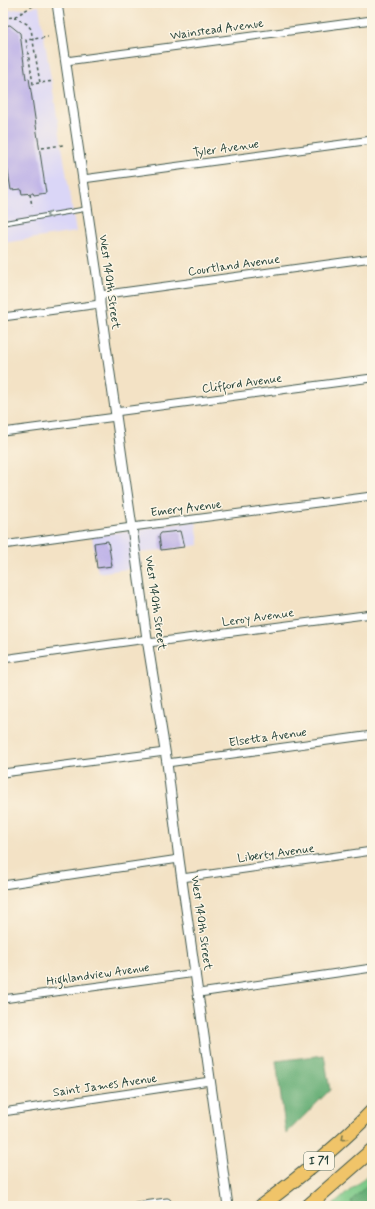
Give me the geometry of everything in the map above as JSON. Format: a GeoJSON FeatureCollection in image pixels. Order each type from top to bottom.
{"type":"FeatureCollection","features":[{"type":"Feature","properties":{"kind":"highway","name":"I 71"},"geometry":{"type":"LineString","coordinates":[[261,1206],[318,1162],[372,1111]]}},
{"type":"Feature","properties":{"kind":"highway","name":"I 71"},"geometry":{"type":"LineString","coordinates":[[308,1206],[372,1150]]}},
{"type":"Feature","properties":{"kind":"street","name":"West 140th Street"},"geometry":{"type":"LineString","coordinates":[[58,3],[148,641],[167,763],[179,859],[228,1206]]}},
{"type":"Feature","properties":{"kind":"street","name":"Wainstead Avenue"},"geometry":{"type":"LineString","coordinates":[[66,61],[372,20]]}},
{"type":"Feature","properties":{"kind":"street","name":"Tyler Avenue"},"geometry":{"type":"LineString","coordinates":[[83,179],[372,140]]}},
{"type":"Feature","properties":{"kind":"street","name":"Courtland Avenue"},"geometry":{"type":"LineString","coordinates":[[3,317],[100,300],[372,258]]}},
{"type":"Feature","properties":{"kind":"street","name":"Clifford Avenue"},"geometry":{"type":"LineString","coordinates":[[3,432],[116,414],[372,378]]}},
{"type":"Feature","properties":{"kind":"street","name":"Emery Avenue"},"geometry":{"type":"LineString","coordinates":[[3,545],[372,496]]}},
{"type":"Feature","properties":{"kind":"street","name":"Leroy Avenue"},"geometry":{"type":"LineString","coordinates":[[3,659],[372,614]]}},
{"type":"Feature","properties":{"kind":"street","name":"Elsetta Avenue"},"geometry":{"type":"LineString","coordinates":[[167,763],[372,735]]}},
{"type":"Feature","properties":{"kind":"street"},"geometry":{"type":"LineString","coordinates":[[3,773],[165,752]]}},
{"type":"Feature","properties":{"kind":"street","name":"Liberty Avenue"},"geometry":{"type":"LineString","coordinates":[[182,878],[372,851]]}},
{"type":"Feature","properties":{"kind":"street"},"geometry":{"type":"LineString","coordinates":[[3,885],[179,859]]}},
{"type":"Feature","properties":{"kind":"street"},"geometry":{"type":"LineString","coordinates":[[199,993],[372,968]]}},
{"type":"Feature","properties":{"kind":"street","name":"Highlandview Avenue"},"geometry":{"type":"LineString","coordinates":[[3,999],[196,973]]}},
{"type":"Feature","properties":{"kind":"street","name":"Saint James Avenue"},"geometry":{"type":"LineString","coordinates":[[3,1112],[210,1081]]}},
{"type":"Feature","properties":{"kind":"street"},"geometry":{"type":"LineString","coordinates":[[136,1206],[167,1202]]}},
{"type":"Feature","properties":{"kind":"lane"},"geometry":{"type":"LineString","coordinates":[[3,223],[87,208]]}},
{"type":"Feature","properties":{"kind":"path"},"geometry":{"type":"LineString","coordinates":[[3,18],[14,17],[38,3]]}},
{"type":"Feature","properties":{"kind":"path"},"geometry":{"type":"LineString","coordinates":[[14,17],[27,24],[31,29],[40,83]]}},
{"type":"Feature","properties":{"kind":"path"},"geometry":{"type":"LineString","coordinates":[[48,37],[26,40],[33,84],[54,81]]}},
{"type":"Feature","properties":{"kind":"path"},"geometry":{"type":"LineString","coordinates":[[42,148],[63,145]]}},
{"type":"Feature","properties":{"kind":"path"},"geometry":{"type":"LineString","coordinates":[[30,194],[32,206]]}},
{"type":"Feature","properties":{"kind":"shaded area"},"geometry":{"type":"Polygon","coordinates":[[[39,6],[76,232],[3,243],[3,11],[39,6]]]}},
{"type":"Feature","properties":{"kind":"shaded area"},"geometry":{"type":"Polygon","coordinates":[[[196,521],[199,545],[139,553],[141,567],[98,573],[92,536],[196,521]]]}},
{"type":"Feature","properties":{"kind":"green space"},"geometry":{"type":"Polygon","coordinates":[[[324,1055],[330,1090],[286,1134],[276,1061],[324,1055]]]}},
{"type":"Feature","properties":{"kind":"green space"},"geometry":{"type":"Polygon","coordinates":[[[372,1171],[372,1206],[332,1206],[372,1171]]]}},
{"type":"Feature","properties":{"kind":"green space"},"geometry":{"type":"Polygon","coordinates":[[[372,1180],[372,1206],[353,1206],[351,1201],[372,1180]]]}},
{"type":"Feature","properties":{"kind":"building"},"geometry":{"type":"Polygon","coordinates":[[[10,25],[20,33],[26,79],[29,78],[46,193],[34,195],[33,193],[22,194],[21,189],[11,190],[7,166],[3,167],[3,26],[10,25]]]}},
{"type":"Feature","properties":{"kind":"building"},"geometry":{"type":"Polygon","coordinates":[[[180,531],[184,547],[161,550],[159,536],[161,533],[180,531]]]}},
{"type":"Feature","properties":{"kind":"building"},"geometry":{"type":"Polygon","coordinates":[[[108,541],[112,566],[97,568],[94,543],[108,541]]]}}]}
